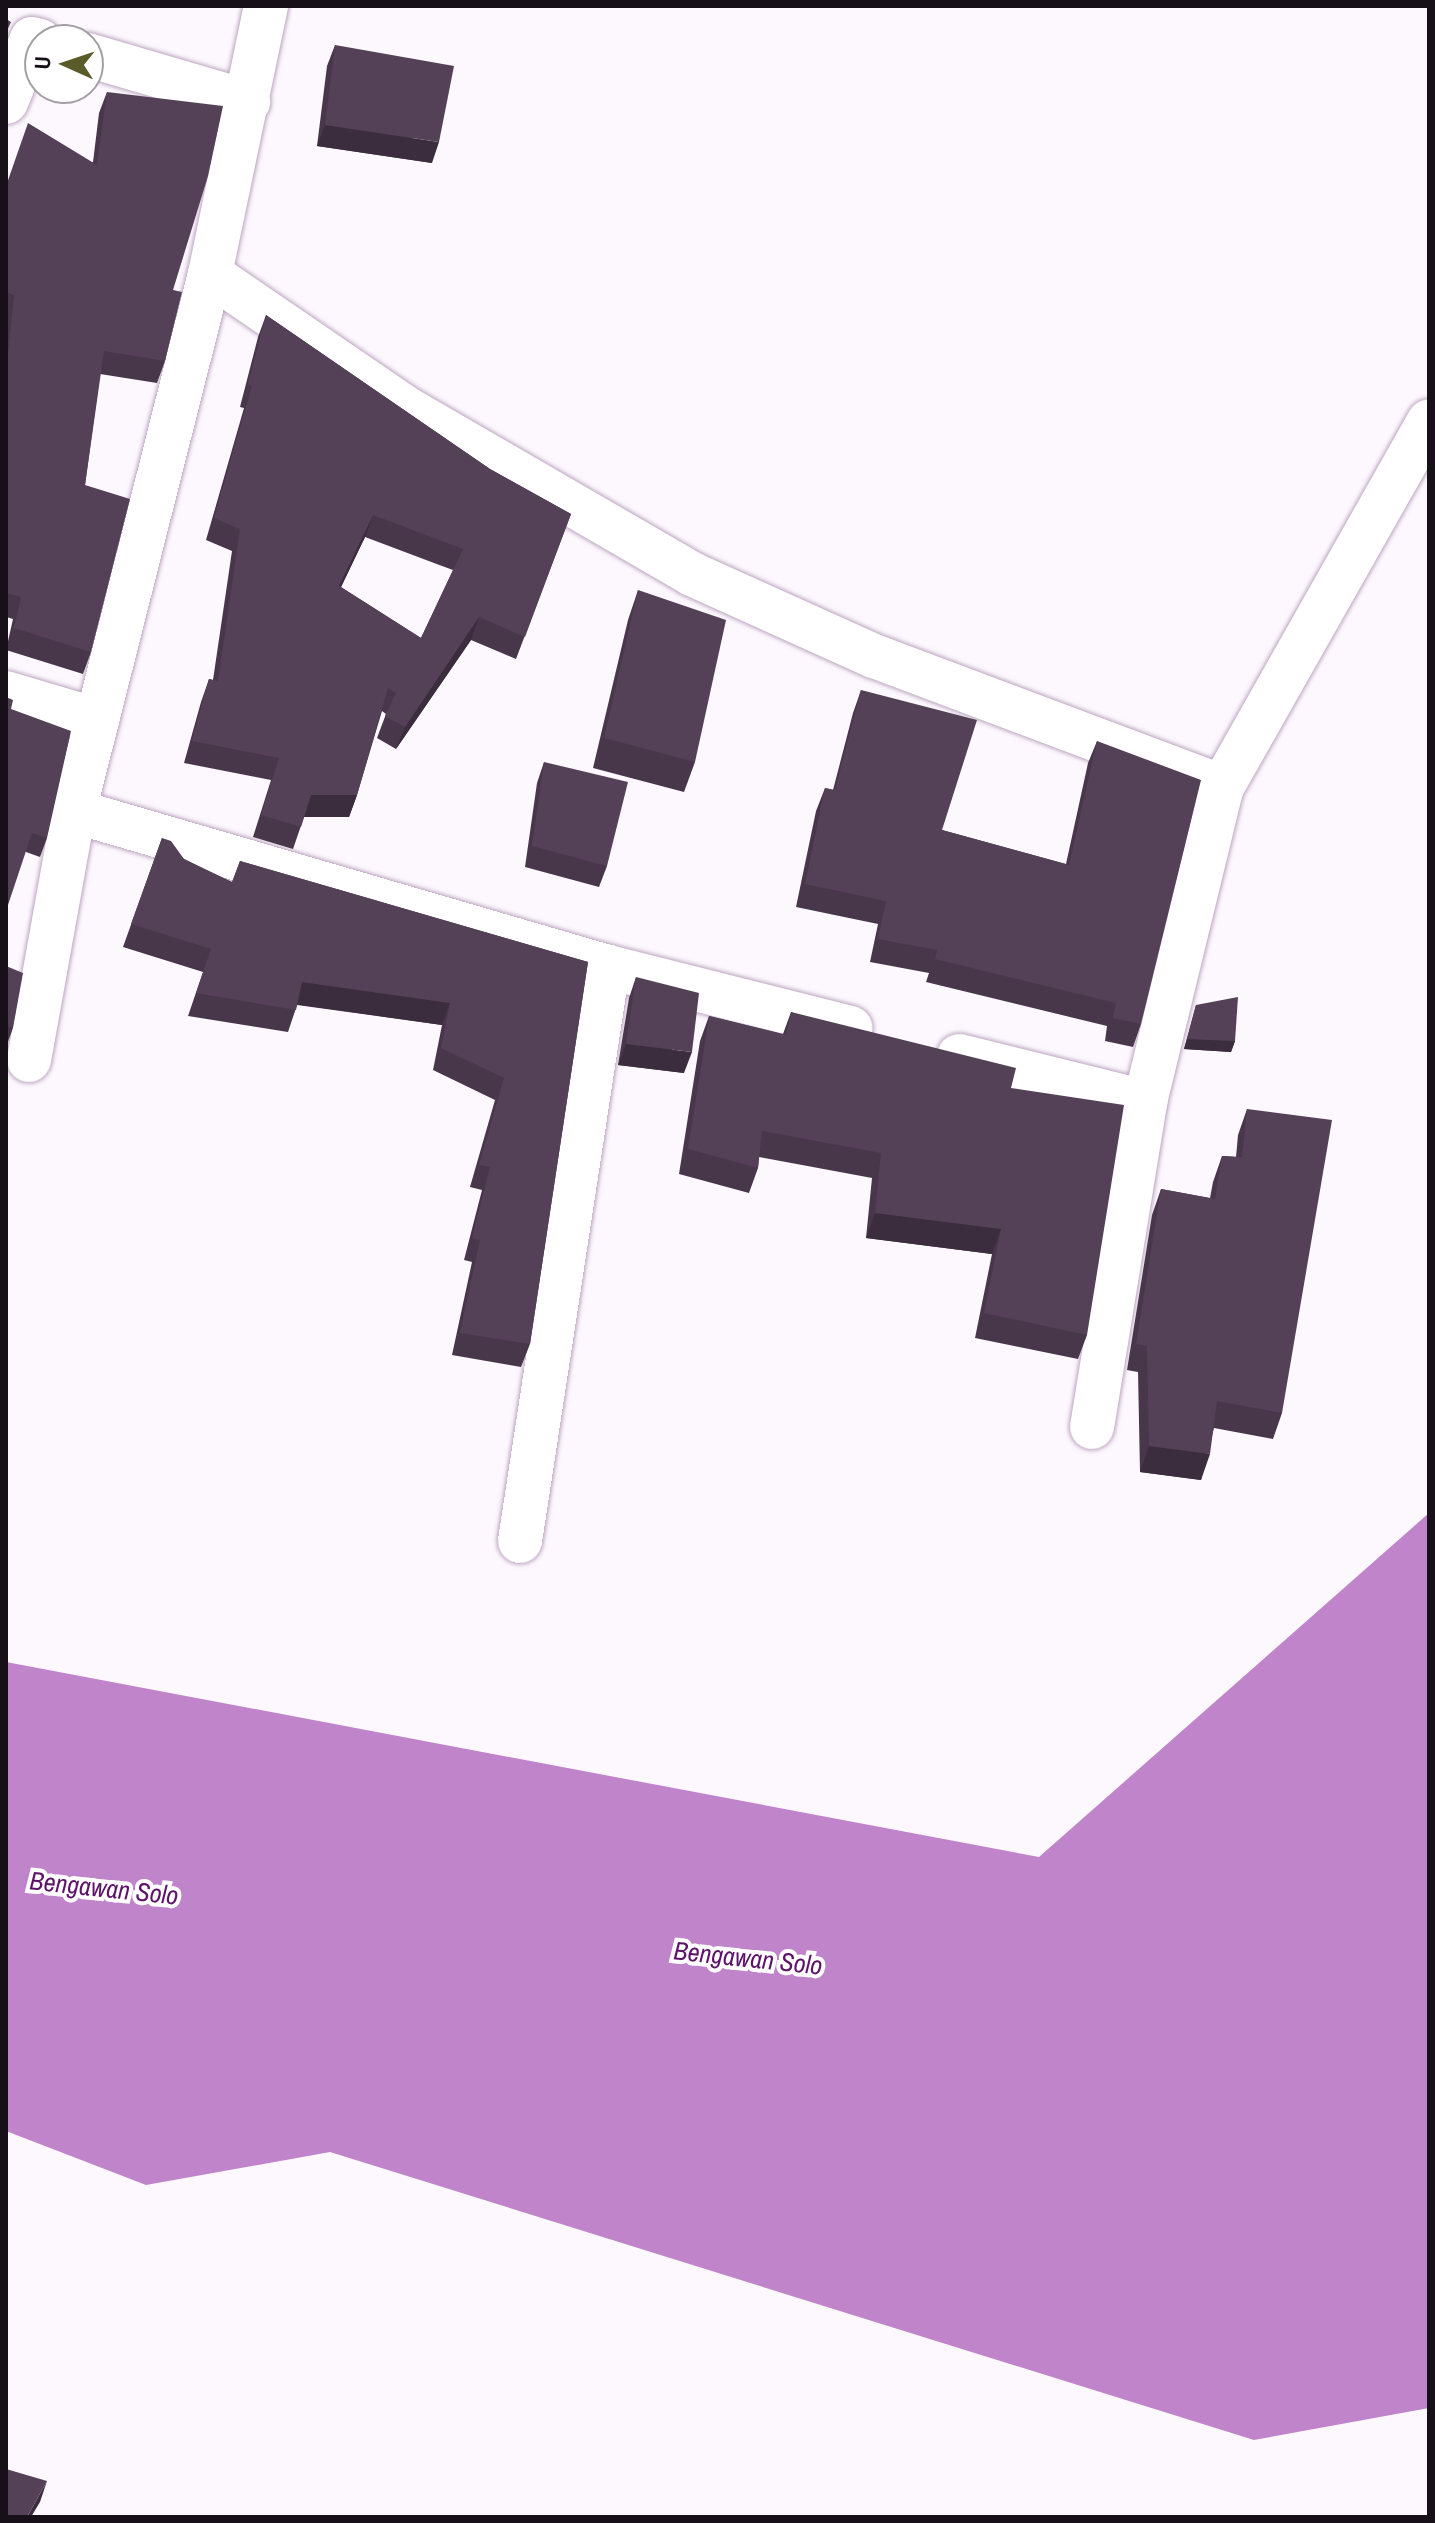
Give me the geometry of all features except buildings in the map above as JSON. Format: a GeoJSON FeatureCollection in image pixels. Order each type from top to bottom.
{"type":"FeatureCollection","features":[{"type":"Feature","properties":{"kind":"street"},"geometry":{"type":"LineString","coordinates":[[29,1060],[74,811],[210,274],[266,6]]}},
{"type":"Feature","properties":{"kind":"street"},"geometry":{"type":"LineString","coordinates":[[6,102],[24,43]]}},
{"type":"Feature","properties":{"kind":"street"},"geometry":{"type":"LineString","coordinates":[[104,60],[248,102]]}},
{"type":"Feature","properties":{"kind":"street"},"geometry":{"type":"LineString","coordinates":[[210,274],[404,407],[692,574],[874,656],[1222,787]]}},
{"type":"Feature","properties":{"kind":"street"},"geometry":{"type":"LineString","coordinates":[[1092,1427],[1145,1102],[1222,787],[1429,421]]}},
{"type":"Feature","properties":{"kind":"street"},"geometry":{"type":"LineString","coordinates":[[6,693],[97,720]]}},
{"type":"Feature","properties":{"kind":"street"},"geometry":{"type":"LineString","coordinates":[[74,811],[608,967],[1145,1102]]}},
{"type":"Feature","properties":{"kind":"street"},"geometry":{"type":"LineString","coordinates":[[520,1541],[608,967]]}},
{"type":"Feature","properties":{"kind":"water","name":"Bengawan Solo"},"geometry":{"type":"Polygon","coordinates":[[[1429,1513],[1429,2408],[1254,2440],[330,2152],[146,2185],[6,2131],[6,1662],[1039,1857],[1429,1513]]]}}]}
